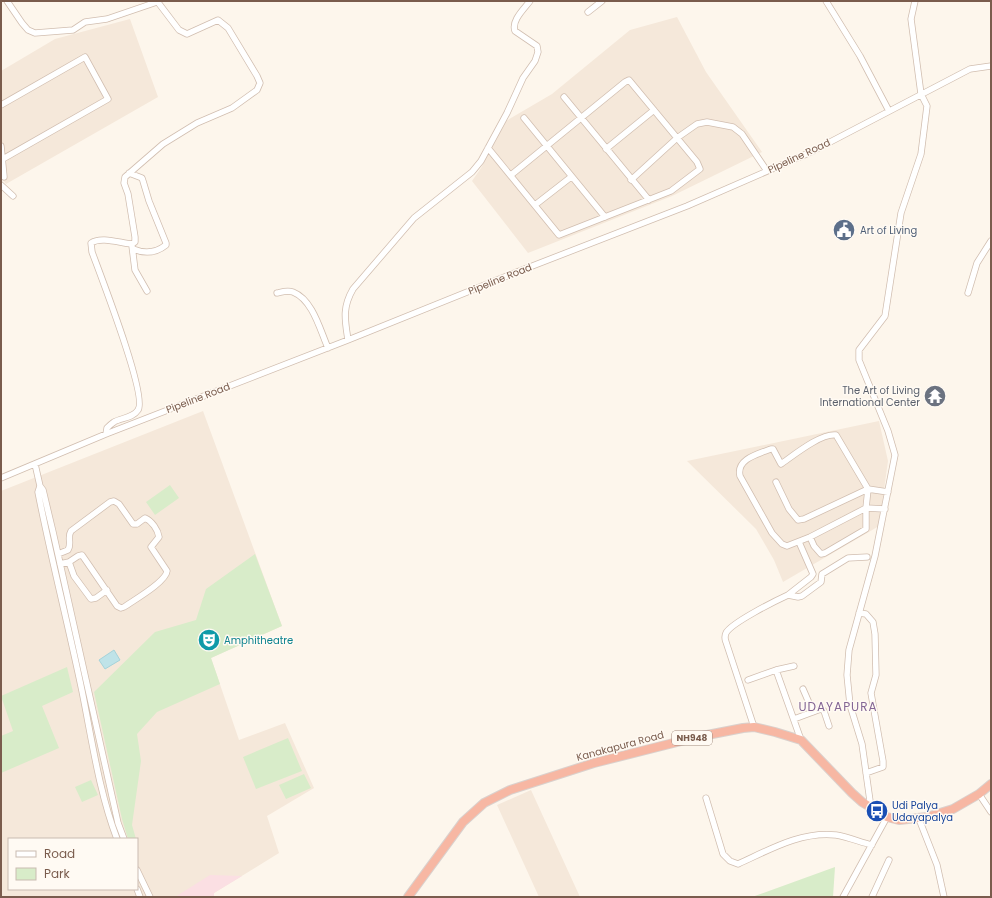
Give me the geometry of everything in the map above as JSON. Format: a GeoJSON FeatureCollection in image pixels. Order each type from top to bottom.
{"type":"FeatureCollection","features":[{"type":"Feature","properties":{"kind":"highway","name":"Kanakapura Road"},"geometry":{"type":"LineString","coordinates":[[408,897],[463,822],[484,804],[510,790],[594,763],[696,737],[754,727],[801,740],[852,793],[871,808],[899,820],[919,819],[953,809],[979,794],[991,784]]}},
{"type":"Feature","properties":{"kind":"street"},"geometry":{"type":"LineString","coordinates":[[7,1],[22,24],[28,30],[35,33],[73,30],[85,22],[107,19],[157,1],[179,30],[187,34],[218,20],[228,28],[257,76],[260,83],[257,90],[232,108],[197,122],[163,144],[125,177],[124,183],[128,194],[135,237],[135,242],[132,247],[135,270],[147,291]]}},
{"type":"Feature","properties":{"kind":"street"},"geometry":{"type":"LineString","coordinates":[[348,340],[344,312],[347,299],[353,289],[414,218],[472,172],[482,161],[523,78],[535,61],[538,52],[537,46],[515,31],[514,27],[515,23],[530,1]]}},
{"type":"Feature","properties":{"kind":"street"},"geometry":{"type":"LineString","coordinates":[[588,12],[602,1]]}},
{"type":"Feature","properties":{"kind":"street"},"geometry":{"type":"LineString","coordinates":[[826,1],[860,56],[889,111]]}},
{"type":"Feature","properties":{"kind":"street"},"geometry":{"type":"LineString","coordinates":[[871,808],[862,744],[850,705],[846,675],[849,650],[875,556],[896,455],[888,431],[859,360],[859,350],[885,316],[901,212],[921,154],[927,106],[921,94],[912,19],[915,1]]}},
{"type":"Feature","properties":{"kind":"street"},"geometry":{"type":"LineString","coordinates":[[1,105],[85,57],[108,99],[2,160]]}},
{"type":"Feature","properties":{"kind":"street","name":"Pipeline Road"},"geometry":{"type":"LineString","coordinates":[[1,478],[106,434],[687,206],[811,152],[970,69],[991,66]]}},
{"type":"Feature","properties":{"kind":"street"},"geometry":{"type":"LineString","coordinates":[[488,148],[559,235],[671,191],[700,169],[697,162],[629,80],[511,175]]}},
{"type":"Feature","properties":{"kind":"street"},"geometry":{"type":"LineString","coordinates":[[564,97],[648,200]]}},
{"type":"Feature","properties":{"kind":"street"},"geometry":{"type":"LineString","coordinates":[[606,150],[654,110]]}},
{"type":"Feature","properties":{"kind":"street"},"geometry":{"type":"LineString","coordinates":[[524,118],[605,217]]}},
{"type":"Feature","properties":{"kind":"street"},"geometry":{"type":"LineString","coordinates":[[631,180],[677,138],[697,124],[707,122],[733,127],[742,134],[767,171]]}},
{"type":"Feature","properties":{"kind":"street"},"geometry":{"type":"LineString","coordinates":[[1,146],[4,177]]}},
{"type":"Feature","properties":{"kind":"street"},"geometry":{"type":"LineString","coordinates":[[106,434],[107,428],[113,422],[128,417],[138,411],[140,401],[133,369],[92,252],[91,243],[102,240],[132,247],[144,252],[152,252],[166,245],[142,178],[129,173]]}},
{"type":"Feature","properties":{"kind":"street"},"geometry":{"type":"LineString","coordinates":[[535,205],[572,177]]}},
{"type":"Feature","properties":{"kind":"street"},"geometry":{"type":"LineString","coordinates":[[1,185],[13,196]]}},
{"type":"Feature","properties":{"kind":"street"},"geometry":{"type":"LineString","coordinates":[[968,293],[977,263],[991,241]]}},
{"type":"Feature","properties":{"kind":"street"},"geometry":{"type":"LineString","coordinates":[[277,293],[286,291],[293,292],[303,299],[316,317],[328,348]]}},
{"type":"Feature","properties":{"kind":"street"},"geometry":{"type":"LineString","coordinates":[[810,537],[821,554],[866,529],[866,508],[868,489],[836,435],[831,434],[815,442],[782,464],[774,449],[752,456],[742,462],[739,472],[740,476],[772,533],[782,544],[787,546],[810,537],[866,508],[885,509]]}},
{"type":"Feature","properties":{"kind":"street"},"geometry":{"type":"LineString","coordinates":[[35,464],[40,486],[43,490],[58,554],[116,815],[124,838]]}},
{"type":"Feature","properties":{"kind":"street"},"geometry":{"type":"LineString","coordinates":[[776,482],[789,509],[798,520],[804,519],[868,489],[888,492]]}},
{"type":"Feature","properties":{"kind":"street"},"geometry":{"type":"LineString","coordinates":[[40,486],[38,492],[46,533],[82,690],[110,822],[117,838]]}},
{"type":"Feature","properties":{"kind":"street"},"geometry":{"type":"LineString","coordinates":[[58,554],[68,550],[70,547],[69,535],[71,531],[110,502],[114,501],[119,504],[133,524],[137,524],[145,518],[149,520],[159,537],[151,547],[167,571],[167,575],[121,608],[117,606],[82,555],[69,562],[60,564]]}},
{"type":"Feature","properties":{"kind":"street"},"geometry":{"type":"LineString","coordinates":[[754,727],[725,636],[727,631],[735,625],[788,595],[811,577],[813,574],[799,542]]}},
{"type":"Feature","properties":{"kind":"street"},"geometry":{"type":"LineString","coordinates":[[788,595],[798,597],[802,596],[821,582],[822,574],[848,558],[867,556]]}},
{"type":"Feature","properties":{"kind":"street"},"geometry":{"type":"LineString","coordinates":[[69,562],[74,576],[92,599],[96,598],[106,590]]}},
{"type":"Feature","properties":{"kind":"street"},"geometry":{"type":"LineString","coordinates":[[859,613],[866,614],[873,622],[875,634],[876,675],[871,693],[883,761],[883,767],[866,773]]}},
{"type":"Feature","properties":{"kind":"street"},"geometry":{"type":"LineString","coordinates":[[748,680],[776,670],[794,666]]}},
{"type":"Feature","properties":{"kind":"street"},"geometry":{"type":"LineString","coordinates":[[776,670],[801,740]]}},
{"type":"Feature","properties":{"kind":"street"},"geometry":{"type":"LineString","coordinates":[[803,689],[813,712]]}},
{"type":"Feature","properties":{"kind":"street"},"geometry":{"type":"LineString","coordinates":[[794,719],[821,709],[824,711],[829,726]]}},
{"type":"Feature","properties":{"kind":"street"},"geometry":{"type":"LineString","coordinates":[[979,794],[991,812]]}},
{"type":"Feature","properties":{"kind":"street"},"geometry":{"type":"LineString","coordinates":[[706,798],[723,854],[730,861],[738,864],[798,837],[816,834],[837,835],[872,845]]}},
{"type":"Feature","properties":{"kind":"street"},"geometry":{"type":"LineString","coordinates":[[843,897],[887,816]]}},
{"type":"Feature","properties":{"kind":"street"},"geometry":{"type":"LineString","coordinates":[[919,819],[937,865],[944,897]]}},
{"type":"Feature","properties":{"kind":"street"},"geometry":{"type":"LineString","coordinates":[[872,897],[889,860]]}},
{"type":"Feature","properties":{"kind":"street"},"geometry":{"type":"LineString","coordinates":[[138,872],[150,897]]}},
{"type":"Feature","properties":{"kind":"shaded area"},"geometry":{"type":"Polygon","coordinates":[[[677,17],[706,72],[762,152],[672,196],[528,253],[472,181],[481,168],[506,121],[552,94],[630,30],[677,17]]]}},
{"type":"Feature","properties":{"kind":"shaded area"},"geometry":{"type":"Polygon","coordinates":[[[130,19],[158,97],[6,184],[1,178],[1,71],[55,39],[130,19]]]}},
{"type":"Feature","properties":{"kind":"shaded area"},"geometry":{"type":"Polygon","coordinates":[[[203,411],[282,626],[211,658],[239,740],[285,723],[314,788],[267,816],[279,853],[214,893],[214,897],[1,897],[1,491],[203,411]]]}},
{"type":"Feature","properties":{"kind":"shaded area"},"geometry":{"type":"Polygon","coordinates":[[[879,421],[888,461],[879,526],[783,582],[774,560],[756,529],[687,461],[879,421]]]}},
{"type":"Feature","properties":{"kind":"shaded area"},"geometry":{"type":"Polygon","coordinates":[[[531,790],[580,897],[539,897],[497,805],[531,790]]]}},
{"type":"Feature","properties":{"kind":"shaded area"},"geometry":{"type":"Polygon","coordinates":[[[210,875],[242,876],[214,893],[214,897],[175,897],[210,875]]]}},
{"type":"Feature","properties":{"kind":"green space"},"geometry":{"type":"Polygon","coordinates":[[[170,485],[179,498],[155,515],[146,502],[170,485]]]}},
{"type":"Feature","properties":{"kind":"green space"},"geometry":{"type":"Polygon","coordinates":[[[255,554],[282,626],[211,658],[220,684],[157,712],[137,734],[141,761],[132,825],[136,838],[128,838],[122,819],[94,692],[155,632],[196,620],[206,589],[255,554]]]}},
{"type":"Feature","properties":{"kind":"green space"},"geometry":{"type":"Polygon","coordinates":[[[67,667],[73,692],[42,706],[59,748],[1,773],[1,736],[13,731],[1,696],[67,667]]]}},
{"type":"Feature","properties":{"kind":"green space"},"geometry":{"type":"Polygon","coordinates":[[[288,738],[302,771],[256,789],[243,757],[288,738]]]}},
{"type":"Feature","properties":{"kind":"green space"},"geometry":{"type":"Polygon","coordinates":[[[304,774],[311,788],[286,799],[279,785],[304,774]]]}},
{"type":"Feature","properties":{"kind":"green space"},"geometry":{"type":"Polygon","coordinates":[[[91,780],[98,795],[82,802],[75,787],[91,780]]]}},
{"type":"Feature","properties":{"kind":"green space"},"geometry":{"type":"Polygon","coordinates":[[[835,867],[833,897],[752,897],[835,867]]]}},
{"type":"Feature","properties":{"kind":"water"},"geometry":{"type":"Polygon","coordinates":[[[114,650],[120,660],[105,669],[99,660],[114,650]]]}},
{"type":"Feature","properties":{"kind":"place","name":"Art of Living"},"geometry":{"type":"Point","coordinates":[844,230]}},
{"type":"Feature","properties":{"kind":"place","name":"The Art of Living International Center"},"geometry":{"type":"Point","coordinates":[935,396]}},
{"type":"Feature","properties":{"kind":"place","name":"Amphitheatre"},"geometry":{"type":"Point","coordinates":[209,640]}},
{"type":"Feature","properties":{"kind":"place","name":"Udi Palya Udayapalya"},"geometry":{"type":"Point","coordinates":[877,811]}},
{"type":"Feature","properties":{"kind":"district","name":"UDAYAPURA"},"geometry":{"type":"Point","coordinates":[838,706]}}]}
